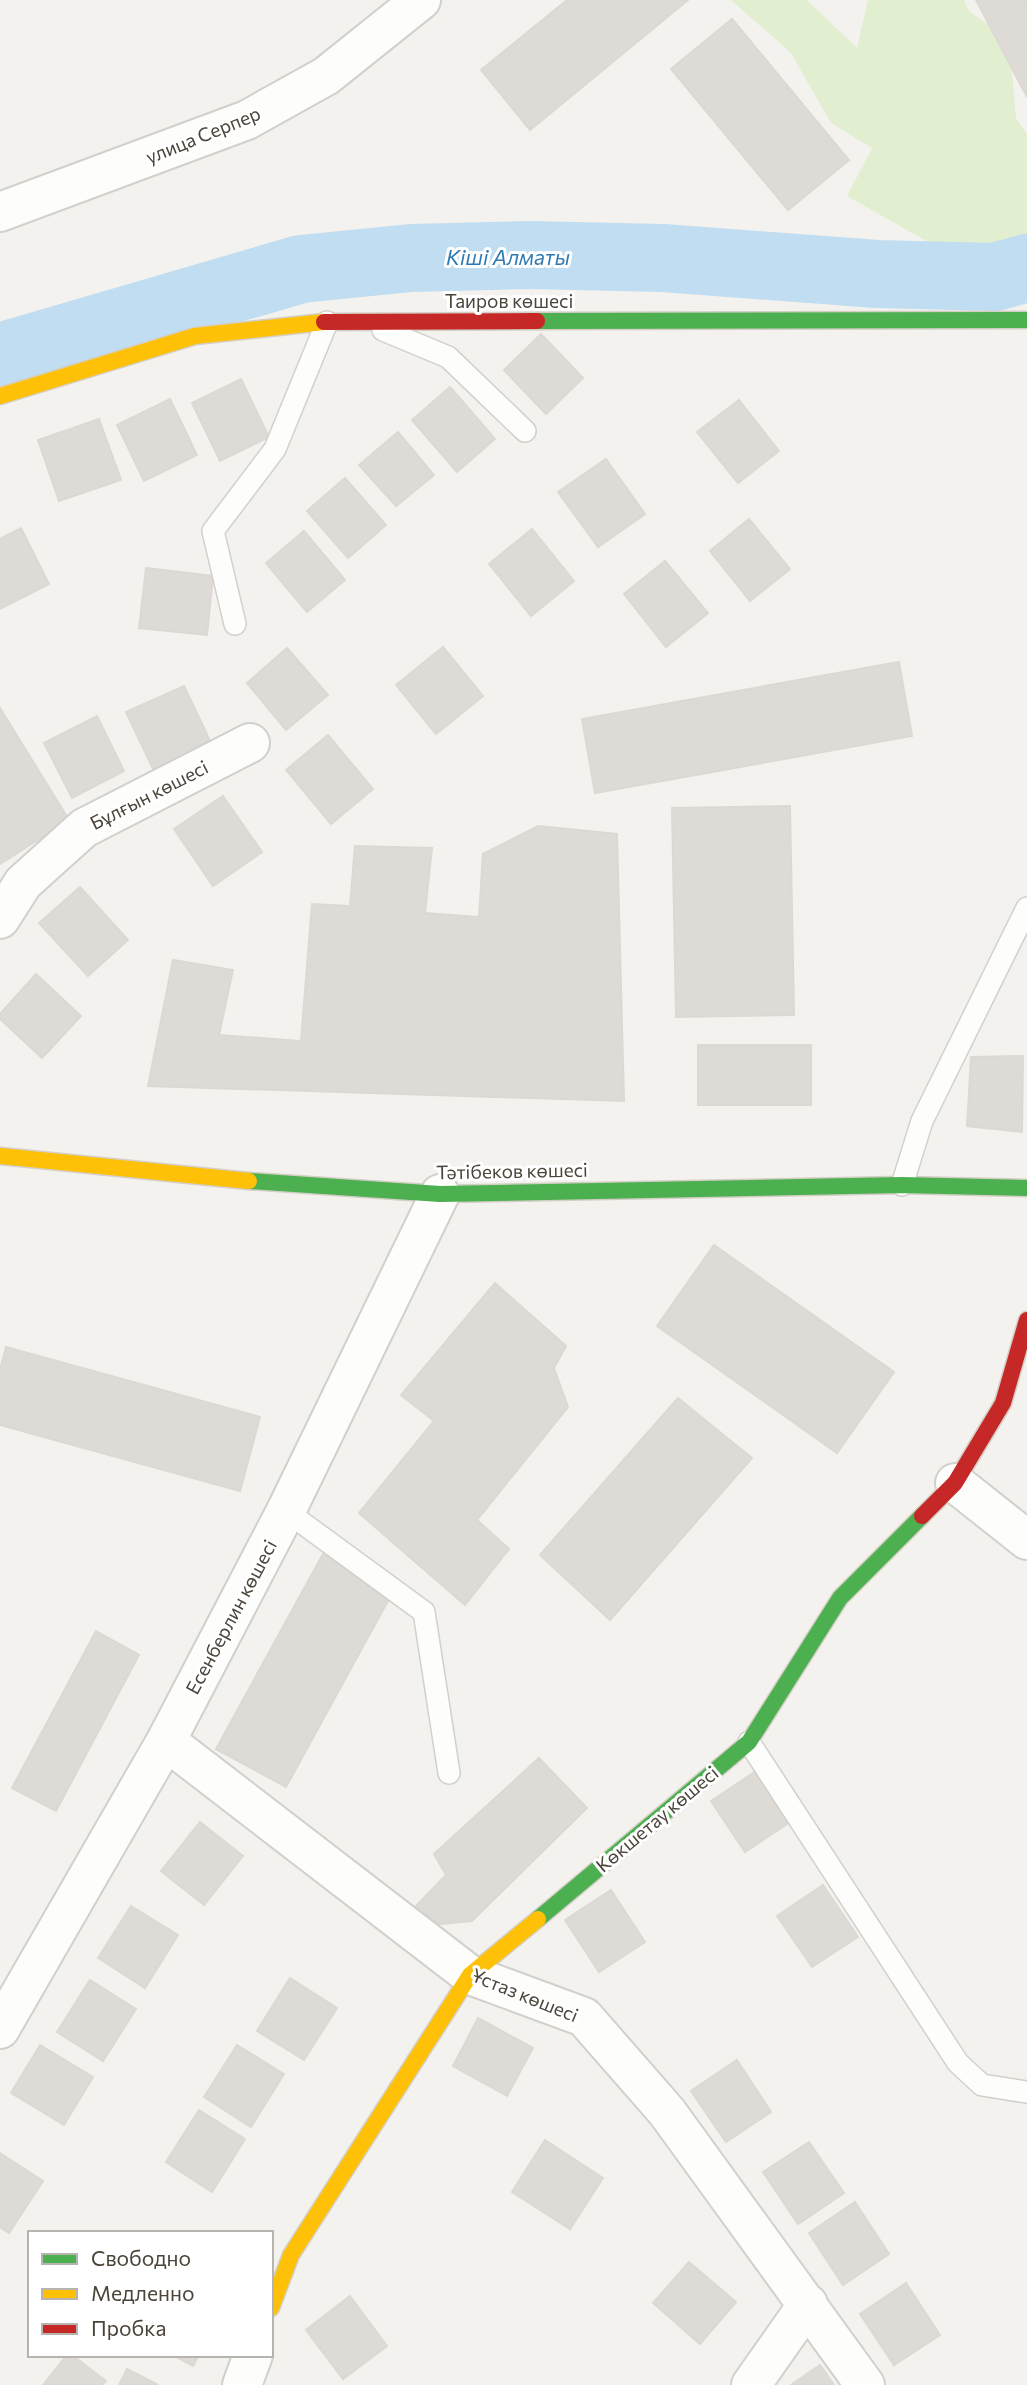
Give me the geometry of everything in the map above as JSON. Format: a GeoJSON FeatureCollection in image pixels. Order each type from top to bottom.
{"type":"FeatureCollection","features":[{"type":"Feature","properties":{"kind":"street","name":"улица Серпер"},"geometry":{"type":"LineString","coordinates":[[0,212],[247,120],[326,76],[421,0]]}},
{"type":"Feature","properties":{"kind":"street","name":"Таиров көшесі"},"geometry":{"type":"LineString","coordinates":[[0,396],[195,336],[327,322],[1027,320]]}},
{"type":"Feature","properties":{"kind":"street","name":"Бұлғын көшесі"},"geometry":{"type":"LineString","coordinates":[[0,919],[23,883],[84,828],[250,743]]}},
{"type":"Feature","properties":{"kind":"street","name":"Тәтібеков көшесі"},"geometry":{"type":"LineString","coordinates":[[0,1156],[218,1179],[440,1194],[902,1185],[1027,1189]]}},
{"type":"Feature","properties":{"kind":"street","name":"Есенберлин көшесі"},"geometry":{"type":"LineString","coordinates":[[0,2029],[166,1741],[286,1511],[440,1194]]}},
{"type":"Feature","properties":{"kind":"street","name":"Көкшетау көшесі"},"geometry":{"type":"LineString","coordinates":[[273,2303],[291,2255],[470,1975],[749,1742],[840,1598],[955,1483],[1003,1403],[1027,1320]]}},
{"type":"Feature","properties":{"kind":"street"},"geometry":{"type":"LineString","coordinates":[[955,1483],[1027,1540]]}},
{"type":"Feature","properties":{"kind":"street","name":"Ұстаз көшесі"},"geometry":{"type":"LineString","coordinates":[[166,1741],[470,1975],[584,2017],[667,2112],[865,2385]]}},
{"type":"Feature","properties":{"kind":"street"},"geometry":{"type":"LineString","coordinates":[[751,2385],[808,2304]]}},
{"type":"Feature","properties":{"kind":"street"},"geometry":{"type":"LineString","coordinates":[[242,2385],[252,2357]]}},
{"type":"Feature","properties":{"kind":"lane"},"geometry":{"type":"LineString","coordinates":[[235,624],[213,531],[275,449],[327,322]]}},
{"type":"Feature","properties":{"kind":"lane"},"geometry":{"type":"LineString","coordinates":[[363,322],[448,357],[525,430]]}},
{"type":"Feature","properties":{"kind":"lane"},"geometry":{"type":"LineString","coordinates":[[902,1185],[922,1121],[1027,908]]}},
{"type":"Feature","properties":{"kind":"lane"},"geometry":{"type":"LineString","coordinates":[[286,1511],[424,1612],[449,1773]]}},
{"type":"Feature","properties":{"kind":"lane"},"geometry":{"type":"LineString","coordinates":[[749,1742],[958,2063],[982,2085],[1027,2092]]}},
{"type":"Feature","properties":{"kind":"green space"},"geometry":{"type":"Polygon","coordinates":[[[731,0],[807,0],[857,48],[868,0],[964,0],[969,11],[1009,40],[1016,118],[1027,134],[1027,281],[1013,283],[937,247],[847,196],[872,148],[831,123],[791,53],[731,0]]]}},
{"type":"Feature","properties":{"kind":"building"},"geometry":{"type":"Polygon","coordinates":[[[567,0],[688,0],[530,130],[481,70],[567,0]]]}},
{"type":"Feature","properties":{"kind":"building"},"geometry":{"type":"Polygon","coordinates":[[[976,0],[1027,0],[1027,97],[976,0]]]}},
{"type":"Feature","properties":{"kind":"building"},"geometry":{"type":"Polygon","coordinates":[[[732,19],[849,160],[788,210],[671,69],[732,19]]]}},
{"type":"Feature","properties":{"kind":"building"},"geometry":{"type":"Polygon","coordinates":[[[541,334],[583,378],[546,414],[504,370],[541,334]]]}},
{"type":"Feature","properties":{"kind":"building"},"geometry":{"type":"Polygon","coordinates":[[[241,379],[269,437],[220,461],[192,403],[241,379]]]}},
{"type":"Feature","properties":{"kind":"building"},"geometry":{"type":"Polygon","coordinates":[[[450,387],[495,439],[457,472],[412,420],[450,387]]]}},
{"type":"Feature","properties":{"kind":"building"},"geometry":{"type":"Polygon","coordinates":[[[170,399],[197,455],[144,481],[117,425],[170,399]]]}},
{"type":"Feature","properties":{"kind":"building"},"geometry":{"type":"Polygon","coordinates":[[[739,400],[779,451],[738,483],[697,432],[739,400]]]}},
{"type":"Feature","properties":{"kind":"building"},"geometry":{"type":"Polygon","coordinates":[[[99,419],[121,480],[59,501],[38,440],[99,419]]]}},
{"type":"Feature","properties":{"kind":"building"},"geometry":{"type":"Polygon","coordinates":[[[398,432],[434,475],[396,506],[359,465],[398,432]]]}},
{"type":"Feature","properties":{"kind":"building"},"geometry":{"type":"Polygon","coordinates":[[[606,459],[645,514],[598,547],[558,492],[606,459]]]}},
{"type":"Feature","properties":{"kind":"building"},"geometry":{"type":"Polygon","coordinates":[[[345,478],[386,525],[348,558],[307,511],[345,478]]]}},
{"type":"Feature","properties":{"kind":"building"},"geometry":{"type":"Polygon","coordinates":[[[749,519],[790,569],[750,601],[710,551],[749,519]]]}},
{"type":"Feature","properties":{"kind":"building"},"geometry":{"type":"Polygon","coordinates":[[[21,528],[49,584],[0,609],[0,539],[21,528]]]}},
{"type":"Feature","properties":{"kind":"building"},"geometry":{"type":"Polygon","coordinates":[[[532,529],[574,581],[531,616],[489,564],[532,529]]]}},
{"type":"Feature","properties":{"kind":"building"},"geometry":{"type":"Polygon","coordinates":[[[304,531],[345,580],[307,612],[266,563],[304,531]]]}},
{"type":"Feature","properties":{"kind":"building"},"geometry":{"type":"Polygon","coordinates":[[[665,561],[708,613],[666,647],[624,594],[665,561]]]}},
{"type":"Feature","properties":{"kind":"building"},"geometry":{"type":"Polygon","coordinates":[[[146,568],[213,576],[207,635],[139,628],[146,568]]]}},
{"type":"Feature","properties":{"kind":"building"},"geometry":{"type":"Polygon","coordinates":[[[443,647],[483,696],[436,734],[396,685],[443,647]]]}},
{"type":"Feature","properties":{"kind":"building"},"geometry":{"type":"Polygon","coordinates":[[[287,648],[328,695],[286,730],[247,683],[287,648]]]}},
{"type":"Feature","properties":{"kind":"building"},"geometry":{"type":"Polygon","coordinates":[[[899,662],[912,736],[595,793],[582,719],[899,662]]]}},
{"type":"Feature","properties":{"kind":"building"},"geometry":{"type":"Polygon","coordinates":[[[184,686],[212,745],[154,771],[126,712],[184,686]]]}},
{"type":"Feature","properties":{"kind":"building"},"geometry":{"type":"Polygon","coordinates":[[[0,708],[69,820],[0,864],[0,708]]]}},
{"type":"Feature","properties":{"kind":"building"},"geometry":{"type":"Polygon","coordinates":[[[97,716],[124,771],[72,798],[44,743],[97,716]]]}},
{"type":"Feature","properties":{"kind":"building"},"geometry":{"type":"Polygon","coordinates":[[[328,735],[373,789],[331,824],[286,770],[328,735]]]}},
{"type":"Feature","properties":{"kind":"building"},"geometry":{"type":"Polygon","coordinates":[[[223,796],[262,852],[213,886],[174,829],[223,796]]]}},
{"type":"Feature","properties":{"kind":"building"},"geometry":{"type":"Polygon","coordinates":[[[790,806],[794,1015],[676,1017],[672,808],[790,806]]]}},
{"type":"Feature","properties":{"kind":"building"},"geometry":{"type":"Polygon","coordinates":[[[538,826],[617,834],[624,1101],[148,1086],[173,960],[233,970],[219,1035],[301,1041],[312,904],[350,906],[355,846],[432,848],[425,913],[479,917],[483,854],[538,826]]]}},
{"type":"Feature","properties":{"kind":"building"},"geometry":{"type":"Polygon","coordinates":[[[80,887],[128,940],[88,976],[39,923],[80,887]]]}},
{"type":"Feature","properties":{"kind":"building"},"geometry":{"type":"Polygon","coordinates":[[[36,974],[81,1016],[42,1058],[0,1019],[0,1014],[36,974]]]}},
{"type":"Feature","properties":{"kind":"building"},"geometry":{"type":"Polygon","coordinates":[[[698,1045],[811,1045],[811,1105],[698,1105],[698,1045]]]}},
{"type":"Feature","properties":{"kind":"building"},"geometry":{"type":"Polygon","coordinates":[[[1023,1056],[1022,1132],[967,1126],[971,1057],[1023,1056]]]}},
{"type":"Feature","properties":{"kind":"building"},"geometry":{"type":"Polygon","coordinates":[[[714,1245],[894,1372],[837,1453],[657,1326],[714,1245]]]}},
{"type":"Feature","properties":{"kind":"building"},"geometry":{"type":"Polygon","coordinates":[[[495,1283],[566,1346],[554,1368],[568,1407],[477,1520],[509,1549],[465,1605],[359,1513],[434,1421],[401,1395],[495,1283]]]}},
{"type":"Feature","properties":{"kind":"building"},"geometry":{"type":"Polygon","coordinates":[[[6,1347],[260,1417],[240,1491],[0,1425],[0,1370],[6,1347]]]}},
{"type":"Feature","properties":{"kind":"building"},"geometry":{"type":"Polygon","coordinates":[[[678,1398],[752,1458],[610,1620],[540,1555],[678,1398]]]}},
{"type":"Feature","properties":{"kind":"building"},"geometry":{"type":"Polygon","coordinates":[[[324,1552],[394,1590],[286,1787],[216,1749],[324,1552]]]}},
{"type":"Feature","properties":{"kind":"building"},"geometry":{"type":"Polygon","coordinates":[[[96,1631],[139,1655],[56,1811],[12,1788],[96,1631]]]}},
{"type":"Feature","properties":{"kind":"building"},"geometry":{"type":"Polygon","coordinates":[[[539,1758],[587,1808],[472,1921],[431,1925],[414,1908],[446,1875],[434,1854],[539,1758]]]}},
{"type":"Feature","properties":{"kind":"building"},"geometry":{"type":"Polygon","coordinates":[[[756,1771],[790,1822],[745,1852],[711,1801],[756,1771]]]}},
{"type":"Feature","properties":{"kind":"building"},"geometry":{"type":"Polygon","coordinates":[[[200,1822],[243,1856],[204,1905],[161,1871],[200,1822]]]}},
{"type":"Feature","properties":{"kind":"building"},"geometry":{"type":"Polygon","coordinates":[[[823,1885],[858,1937],[812,1967],[777,1916],[823,1885]]]}},
{"type":"Feature","properties":{"kind":"building"},"geometry":{"type":"Polygon","coordinates":[[[611,1890],[645,1942],[599,1972],[565,1920],[611,1890]]]}},
{"type":"Feature","properties":{"kind":"building"},"geometry":{"type":"Polygon","coordinates":[[[131,1906],[178,1935],[145,1988],[98,1958],[131,1906]]]}},
{"type":"Feature","properties":{"kind":"building"},"geometry":{"type":"Polygon","coordinates":[[[290,1978],[337,2008],[304,2060],[257,2031],[290,1978]]]}},
{"type":"Feature","properties":{"kind":"building"},"geometry":{"type":"Polygon","coordinates":[[[90,1980],[136,2009],[103,2061],[57,2032],[90,1980]]]}},
{"type":"Feature","properties":{"kind":"building"},"geometry":{"type":"Polygon","coordinates":[[[478,2018],[533,2048],[507,2096],[453,2066],[478,2018]]]}},
{"type":"Feature","properties":{"kind":"building"},"geometry":{"type":"Polygon","coordinates":[[[40,2045],[93,2077],[64,2125],[11,2093],[40,2045]]]}},
{"type":"Feature","properties":{"kind":"building"},"geometry":{"type":"Polygon","coordinates":[[[237,2045],[284,2074],[251,2127],[204,2097],[237,2045]]]}},
{"type":"Feature","properties":{"kind":"building"},"geometry":{"type":"Polygon","coordinates":[[[737,2060],[771,2112],[726,2142],[691,2091],[737,2060]]]}},
{"type":"Feature","properties":{"kind":"building"},"geometry":{"type":"Polygon","coordinates":[[[199,2110],[245,2139],[212,2192],[166,2162],[199,2110]]]}},
{"type":"Feature","properties":{"kind":"building"},"geometry":{"type":"Polygon","coordinates":[[[545,2140],[603,2178],[570,2229],[512,2192],[545,2140]]]}},
{"type":"Feature","properties":{"kind":"building"},"geometry":{"type":"Polygon","coordinates":[[[809,2142],[844,2193],[798,2224],[763,2172],[809,2142]]]}},
{"type":"Feature","properties":{"kind":"building"},"geometry":{"type":"Polygon","coordinates":[[[0,2153],[43,2181],[9,2233],[0,2227],[0,2153]]]}},
{"type":"Feature","properties":{"kind":"building"},"geometry":{"type":"Polygon","coordinates":[[[855,2202],[889,2254],[843,2285],[809,2233],[855,2202]]]}},
{"type":"Feature","properties":{"kind":"building"},"geometry":{"type":"Polygon","coordinates":[[[689,2262],[736,2302],[700,2344],[653,2303],[689,2262]]]}},
{"type":"Feature","properties":{"kind":"building"},"geometry":{"type":"Polygon","coordinates":[[[906,2283],[940,2335],[894,2365],[860,2314],[906,2283]]]}},
{"type":"Feature","properties":{"kind":"building"},"geometry":{"type":"Polygon","coordinates":[[[350,2296],[387,2346],[343,2379],[306,2330],[350,2296]]]}},
{"type":"Feature","properties":{"kind":"building"},"geometry":{"type":"Polygon","coordinates":[[[65,2357],[75,2357],[106,2381],[102,2385],[43,2385],[65,2357]]]}},
{"type":"Feature","properties":{"kind":"building"},"geometry":{"type":"Polygon","coordinates":[[[177,2357],[198,2357],[193,2366],[177,2357]]]}},
{"type":"Feature","properties":{"kind":"building"},"geometry":{"type":"Polygon","coordinates":[[[820,2365],[834,2385],[791,2385],[820,2365]]]}},
{"type":"Feature","properties":{"kind":"building"},"geometry":{"type":"Polygon","coordinates":[[[127,2369],[158,2385],[119,2385],[127,2369]]]}},
{"type":"Feature","properties":{"kind":"waterway","name":"Кіші Алматы"},"geometry":{"type":"LineString","coordinates":[[0,357],[301,269],[411,258],[530,255],[663,258],[877,274],[995,277],[1027,268]]}},
{"type":"Feature","properties":{"kind":"traffic: fast"},"geometry":{"type":"LineString","coordinates":[[537,321],[1027,320]]}},
{"type":"Feature","properties":{"kind":"traffic: fast"},"geometry":{"type":"LineString","coordinates":[[249,1181],[440,1194],[902,1185],[1027,1188]]}},
{"type":"Feature","properties":{"kind":"traffic: fast"},"geometry":{"type":"LineString","coordinates":[[538,1919],[749,1742],[840,1598],[922,1516]]}},
{"type":"Feature","properties":{"kind":"traffic: slow"},"geometry":{"type":"LineString","coordinates":[[0,396],[195,336],[324,322]]}},
{"type":"Feature","properties":{"kind":"traffic: slow"},"geometry":{"type":"LineString","coordinates":[[0,1156],[249,1181]]}},
{"type":"Feature","properties":{"kind":"traffic: slow"},"geometry":{"type":"LineString","coordinates":[[273,2303],[291,2255],[470,1975],[538,1919]]}},
{"type":"Feature","properties":{"kind":"traffic: jam"},"geometry":{"type":"LineString","coordinates":[[324,322],[537,321]]}},
{"type":"Feature","properties":{"kind":"traffic: jam"},"geometry":{"type":"LineString","coordinates":[[922,1516],[955,1483],[1003,1403],[1027,1320]]}}]}
